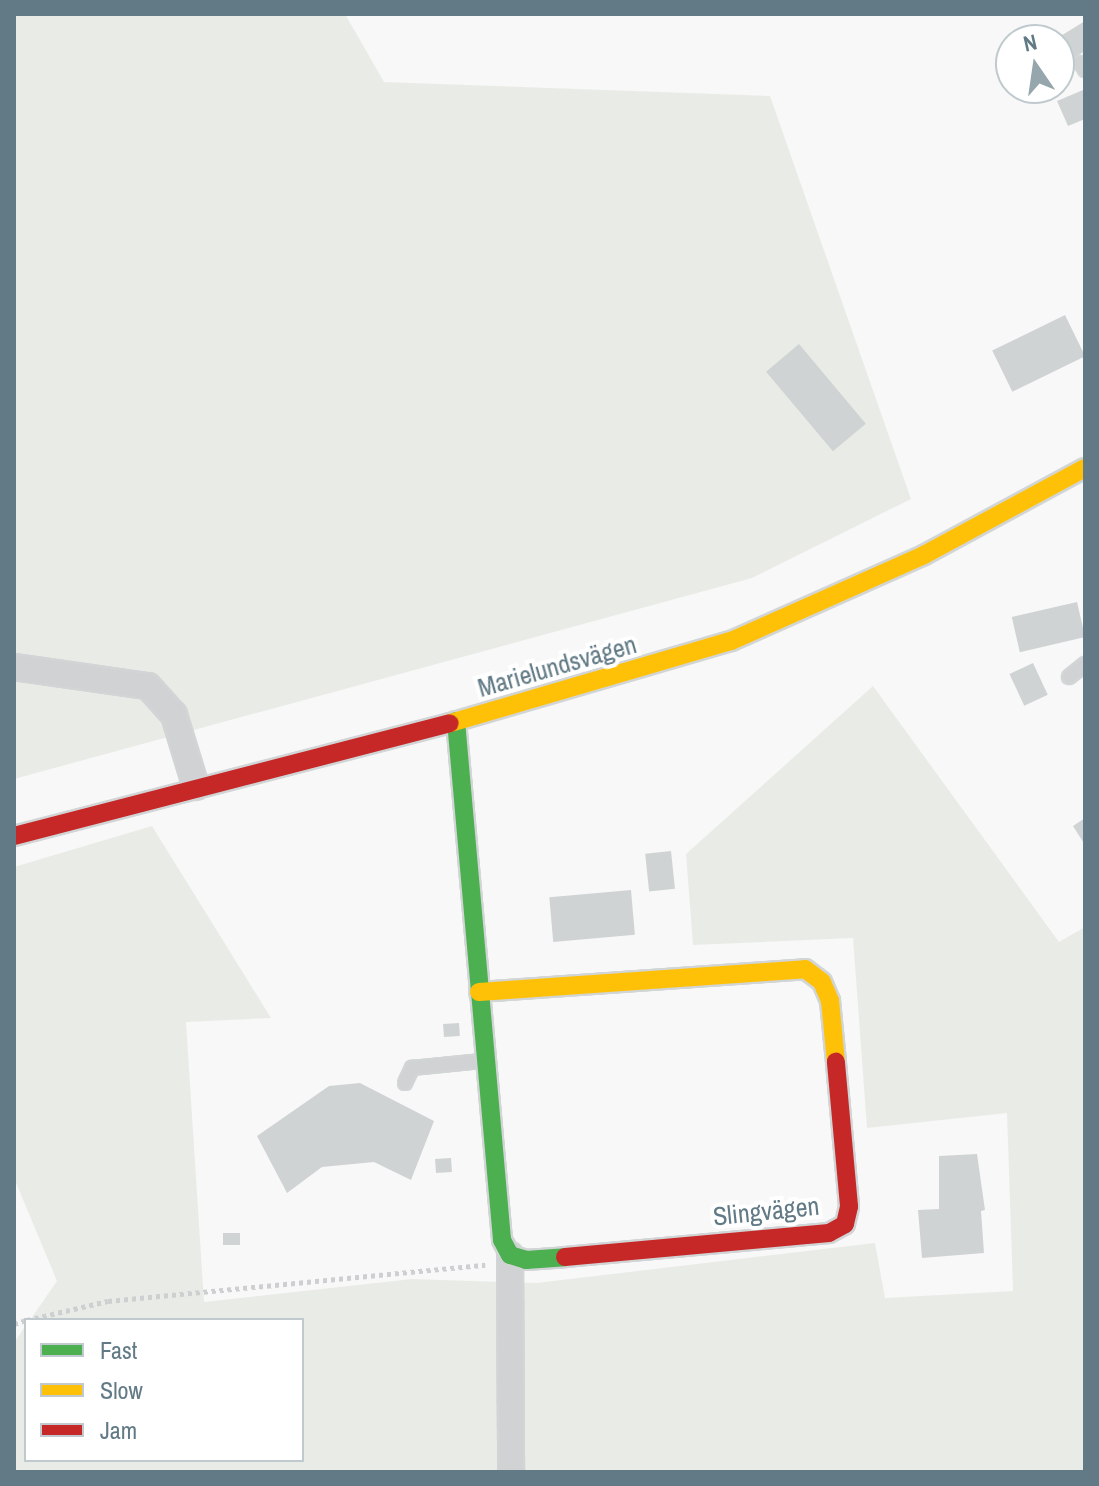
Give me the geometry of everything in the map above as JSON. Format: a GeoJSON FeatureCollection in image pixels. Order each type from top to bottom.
{"type":"FeatureCollection","features":[{"type":"Feature","properties":{"kind":"street","name":"Marielundsvägen"},"geometry":{"type":"LineString","coordinates":[[14,836],[644,670],[815,608],[1085,468]]}},
{"type":"Feature","properties":{"kind":"street"},"geometry":{"type":"LineString","coordinates":[[14,667],[148,686],[174,715],[196,787]]}},
{"type":"Feature","properties":{"kind":"street"},"geometry":{"type":"LineString","coordinates":[[456,721],[502,1240],[510,1255],[511,1472]]}},
{"type":"Feature","properties":{"kind":"street","name":"Slingvägen"},"geometry":{"type":"LineString","coordinates":[[479,992],[795,966],[822,982],[830,1001],[849,1206],[845,1224],[829,1233],[526,1260],[510,1255]]}},
{"type":"Feature","properties":{"kind":"lane"},"geometry":{"type":"LineString","coordinates":[[1069,677],[1085,664]]}},
{"type":"Feature","properties":{"kind":"lane"},"geometry":{"type":"LineString","coordinates":[[405,1083],[412,1068],[486,1061]]}},
{"type":"Feature","properties":{"kind":"path"},"geometry":{"type":"LineString","coordinates":[[35,1318],[108,1301],[481,1267],[510,1255]]}},
{"type":"Feature","properties":{"kind":"shaded area"},"geometry":{"type":"Polygon","coordinates":[[[14,14],[345,14],[384,82],[770,96],[911,499],[752,578],[14,779],[14,14]]]}},
{"type":"Feature","properties":{"kind":"shaded area"},"geometry":{"type":"Polygon","coordinates":[[[873,686],[1059,942],[1085,927],[1085,1472],[14,1472],[14,1343],[24,1328],[24,1462],[304,1462],[304,1318],[31,1318],[57,1281],[14,1178],[14,867],[152,826],[271,1018],[186,1022],[204,1302],[412,1279],[536,1283],[875,1243],[885,1298],[1013,1291],[1007,1113],[867,1128],[853,938],[693,945],[686,854],[873,686]]]}},
{"type":"Feature","properties":{"kind":"building"},"geometry":{"type":"Polygon","coordinates":[[[1085,21],[1085,51],[1075,57],[1075,27],[1085,21]]]}},
{"type":"Feature","properties":{"kind":"building"},"geometry":{"type":"Polygon","coordinates":[[[1083,90],[1085,119],[1068,126],[1058,104],[1075,104],[1075,93],[1083,90]]]}},
{"type":"Feature","properties":{"kind":"building"},"geometry":{"type":"Polygon","coordinates":[[[1065,315],[1085,356],[1012,392],[992,351],[1065,315]]]}},
{"type":"Feature","properties":{"kind":"building"},"geometry":{"type":"Polygon","coordinates":[[[799,344],[866,424],[833,451],[766,372],[799,344]]]}},
{"type":"Feature","properties":{"kind":"building"},"geometry":{"type":"Polygon","coordinates":[[[1077,602],[1085,637],[1020,652],[1012,617],[1077,602]]]}},
{"type":"Feature","properties":{"kind":"building"},"geometry":{"type":"Polygon","coordinates":[[[1033,663],[1048,695],[1024,706],[1009,674],[1033,663]]]}},
{"type":"Feature","properties":{"kind":"building"},"geometry":{"type":"Polygon","coordinates":[[[1085,818],[1085,845],[1073,826],[1085,818]]]}},
{"type":"Feature","properties":{"kind":"building"},"geometry":{"type":"Polygon","coordinates":[[[671,851],[675,889],[649,892],[645,854],[671,851]]]}},
{"type":"Feature","properties":{"kind":"building"},"geometry":{"type":"Polygon","coordinates":[[[631,890],[635,935],[553,942],[549,897],[631,890]]]}},
{"type":"Feature","properties":{"kind":"building"},"geometry":{"type":"Polygon","coordinates":[[[459,1023],[460,1036],[444,1037],[443,1024],[459,1023]]]}},
{"type":"Feature","properties":{"kind":"building"},"geometry":{"type":"Polygon","coordinates":[[[360,1083],[434,1121],[411,1180],[374,1162],[322,1167],[287,1193],[257,1136],[329,1086],[360,1083]]]}},
{"type":"Feature","properties":{"kind":"building"},"geometry":{"type":"Polygon","coordinates":[[[977,1154],[985,1210],[981,1211],[984,1253],[922,1258],[918,1210],[939,1209],[939,1156],[977,1154]]]}},
{"type":"Feature","properties":{"kind":"building"},"geometry":{"type":"Polygon","coordinates":[[[451,1158],[452,1172],[436,1173],[435,1159],[451,1158]]]}},
{"type":"Feature","properties":{"kind":"building"},"geometry":{"type":"Polygon","coordinates":[[[223,1233],[240,1233],[240,1245],[223,1245],[223,1233]]]}},
{"type":"Feature","properties":{"kind":"traffic: fast"},"geometry":{"type":"LineString","coordinates":[[456,721],[502,1240],[510,1255],[526,1260],[565,1257]]}},
{"type":"Feature","properties":{"kind":"traffic: slow"},"geometry":{"type":"LineString","coordinates":[[450,723],[731,641],[924,555],[1085,468]]}},
{"type":"Feature","properties":{"kind":"traffic: slow"},"geometry":{"type":"LineString","coordinates":[[479,992],[805,969],[822,982],[830,1001],[836,1062]]}},
{"type":"Feature","properties":{"kind":"traffic: jam"},"geometry":{"type":"LineString","coordinates":[[14,836],[450,723]]}},
{"type":"Feature","properties":{"kind":"traffic: jam"},"geometry":{"type":"LineString","coordinates":[[565,1257],[829,1233],[845,1224],[849,1206],[836,1062]]}}]}
